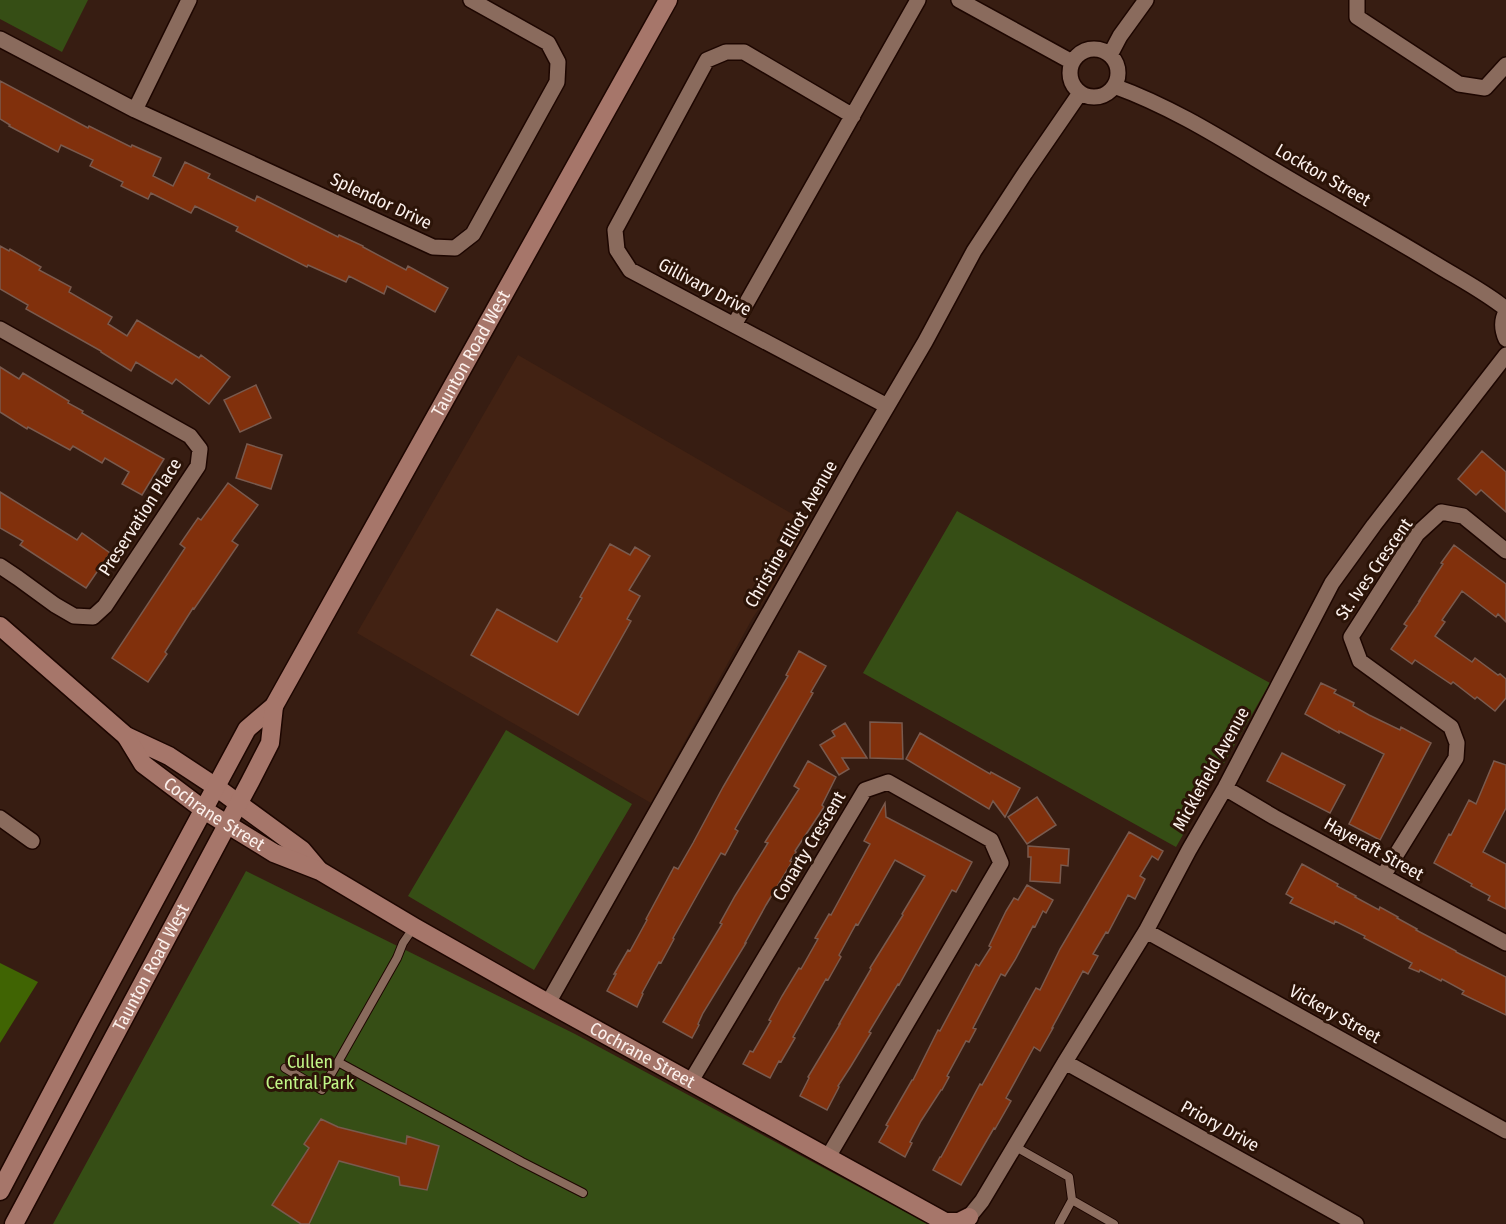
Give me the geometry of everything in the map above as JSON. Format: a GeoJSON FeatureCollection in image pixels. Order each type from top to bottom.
{"type":"FeatureCollection","features":[{"type":"Feature","properties":{"kind":"main road","name":"Taunton Road West"},"geometry":{"type":"LineString","coordinates":[[0,1191],[247,729],[274,706],[668,0]]}},
{"type":"Feature","properties":{"kind":"main road","name":"Cochrane Street"},"geometry":{"type":"LineString","coordinates":[[0,627],[126,736],[169,756],[239,803],[302,850],[320,871]]}},
{"type":"Feature","properties":{"kind":"main road","name":"Taunton Road West"},"geometry":{"type":"LineString","coordinates":[[14,1224],[270,743],[274,706]]}},
{"type":"Feature","properties":{"kind":"main road","name":"Cochrane Street"},"geometry":{"type":"LineString","coordinates":[[126,736],[143,764],[204,810],[274,853],[320,871],[548,1003],[945,1222],[959,1222],[969,1217]]}},
{"type":"Feature","properties":{"kind":"street"},"geometry":{"type":"LineString","coordinates":[[135,110],[189,0]]}},
{"type":"Feature","properties":{"kind":"street","name":"Splendor Drive"},"geometry":{"type":"LineString","coordinates":[[0,39],[135,110],[433,247],[455,248],[473,234],[557,82],[558,62],[548,43],[471,0]]}},
{"type":"Feature","properties":{"kind":"street"},"geometry":{"type":"LineString","coordinates":[[734,325],[918,0]]}},
{"type":"Feature","properties":{"kind":"street"},"geometry":{"type":"LineString","coordinates":[[959,0],[1072,62]]}},
{"type":"Feature","properties":{"kind":"street"},"geometry":{"type":"LineString","coordinates":[[1110,55],[1120,36],[1146,0]]}},
{"type":"Feature","properties":{"kind":"street"},"geometry":{"type":"LineString","coordinates":[[1357,0],[1357,16],[1459,84],[1485,88],[1506,65]]}},
{"type":"Feature","properties":{"kind":"street"},"geometry":{"type":"LineString","coordinates":[[1092,49],[1110,55],[1118,72],[1114,86],[1109,92],[1096,98],[1080,93],[1073,87],[1069,75],[1072,62],[1080,53],[1092,49]]}},
{"type":"Feature","properties":{"kind":"street","name":"Gillivary Drive"},"geometry":{"type":"LineString","coordinates":[[853,116],[744,52],[726,51],[707,60],[615,230],[617,250],[630,270],[887,406]]}},
{"type":"Feature","properties":{"kind":"street","name":"Lockton Street"},"geometry":{"type":"LineString","coordinates":[[1114,86],[1138,95],[1216,134],[1295,183],[1462,280],[1493,299],[1506,311]]}},
{"type":"Feature","properties":{"kind":"street","name":"Christine Elliot Avenue"},"geometry":{"type":"LineString","coordinates":[[548,1003],[765,618],[925,342],[974,250],[1080,93]]}},
{"type":"Feature","properties":{"kind":"street"},"geometry":{"type":"LineString","coordinates":[[1506,311],[1502,324],[1506,339]]}},
{"type":"Feature","properties":{"kind":"street","name":"Preservation Place"},"geometry":{"type":"LineString","coordinates":[[0,329],[190,436],[200,449],[198,466],[105,606],[93,617],[74,616],[0,566]]}},
{"type":"Feature","properties":{"kind":"street","name":"Micklefield Avenue"},"geometry":{"type":"LineString","coordinates":[[969,1217],[982,1202],[1146,931],[1225,788],[1332,583],[1506,355]]}},
{"type":"Feature","properties":{"kind":"street","name":"St. Ives Crescent"},"geometry":{"type":"LineString","coordinates":[[1383,876],[1456,758],[1457,743],[1451,727],[1360,661],[1351,637],[1418,534],[1441,512],[1463,516],[1506,551]]}},
{"type":"Feature","properties":{"kind":"street","name":"Conarty Crescent"},"geometry":{"type":"LineString","coordinates":[[691,1081],[865,790],[888,782],[991,840],[1001,863],[828,1157]]}},
{"type":"Feature","properties":{"kind":"street","name":"Hayeraft Street"},"geometry":{"type":"LineString","coordinates":[[1225,788],[1506,943]]}},
{"type":"Feature","properties":{"kind":"street"},"geometry":{"type":"LineString","coordinates":[[0,818],[32,841]]}},
{"type":"Feature","properties":{"kind":"street","name":"Vickery Street"},"geometry":{"type":"LineString","coordinates":[[1146,931],[1506,1131]]}},
{"type":"Feature","properties":{"kind":"street","name":"Priory Drive"},"geometry":{"type":"LineString","coordinates":[[1065,1062],[1356,1224]]}},
{"type":"Feature","properties":{"kind":"lane"},"geometry":{"type":"LineString","coordinates":[[285,1068],[322,1090],[414,927]]}},
{"type":"Feature","properties":{"kind":"lane"},"geometry":{"type":"LineString","coordinates":[[338,1062],[583,1193]]}},
{"type":"Feature","properties":{"kind":"lane"},"geometry":{"type":"LineString","coordinates":[[1014,1146],[1069,1178],[1072,1200],[1059,1224]]}},
{"type":"Feature","properties":{"kind":"lane"},"geometry":{"type":"LineString","coordinates":[[1072,1200],[1114,1224]]}},
{"type":"Feature","properties":{"kind":"shaded area"},"geometry":{"type":"Polygon","coordinates":[[[518,355],[813,526],[752,619],[651,803],[357,633],[518,355]]]}},
{"type":"Feature","properties":{"kind":"green space"},"geometry":{"type":"Polygon","coordinates":[[[0,0],[88,0],[62,52],[0,19],[0,0]]]}},
{"type":"Feature","properties":{"kind":"green space"},"geometry":{"type":"Polygon","coordinates":[[[957,511],[1270,683],[1176,847],[863,673],[957,511]]]}},
{"type":"Feature","properties":{"kind":"green space"},"geometry":{"type":"Polygon","coordinates":[[[506,730],[632,804],[534,970],[408,896],[506,730]]]}},
{"type":"Feature","properties":{"kind":"green space","name":"Cullen Central Park"},"geometry":{"type":"Polygon","coordinates":[[[246,871],[575,1034],[928,1224],[53,1224],[246,871]]]}},
{"type":"Feature","properties":{"kind":"green space"},"geometry":{"type":"Polygon","coordinates":[[[0,963],[38,982],[0,1043],[0,963]]]}},
{"type":"Feature","properties":{"kind":"building"},"geometry":{"type":"Polygon","coordinates":[[[0,81],[88,128],[89,126],[131,147],[132,145],[161,158],[153,176],[173,186],[185,162],[210,174],[208,178],[255,201],[257,196],[338,237],[339,235],[363,246],[406,270],[408,266],[448,288],[435,312],[387,286],[384,294],[349,276],[346,282],[308,265],[307,267],[236,231],[238,227],[195,206],[191,213],[151,193],[148,199],[121,186],[123,182],[90,166],[93,160],[61,145],[58,152],[0,119],[0,81]]]}},
{"type":"Feature","properties":{"kind":"building"},"geometry":{"type":"Polygon","coordinates":[[[0,246],[9,251],[10,249],[41,267],[39,270],[71,287],[69,292],[112,317],[108,324],[127,336],[137,320],[199,358],[201,355],[230,377],[209,404],[176,379],[172,384],[136,362],[131,371],[101,351],[26,309],[28,305],[0,289],[0,246]]]}},
{"type":"Feature","properties":{"kind":"building"},"geometry":{"type":"Polygon","coordinates":[[[0,367],[19,379],[23,373],[69,401],[68,403],[83,411],[82,413],[164,459],[142,495],[122,484],[129,472],[105,458],[102,463],[73,446],[70,450],[28,427],[27,429],[0,412],[0,367]]]}},
{"type":"Feature","properties":{"kind":"building"},"geometry":{"type":"Polygon","coordinates":[[[256,385],[271,418],[240,432],[224,400],[256,385]]]}},
{"type":"Feature","properties":{"kind":"building"},"geometry":{"type":"Polygon","coordinates":[[[247,444],[282,455],[271,489],[236,478],[247,444]]]}},
{"type":"Feature","properties":{"kind":"building"},"geometry":{"type":"Polygon","coordinates":[[[1482,451],[1506,472],[1506,512],[1481,490],[1476,495],[1458,479],[1482,451]]]}},
{"type":"Feature","properties":{"kind":"building"},"geometry":{"type":"Polygon","coordinates":[[[228,483],[258,505],[232,541],[238,545],[193,608],[148,682],[112,658],[185,548],[180,544],[198,518],[201,520],[228,483]]]}},
{"type":"Feature","properties":{"kind":"building"},"geometry":{"type":"Polygon","coordinates":[[[0,492],[77,540],[82,533],[110,553],[86,588],[20,545],[23,541],[0,528],[0,492]]]}},
{"type":"Feature","properties":{"kind":"building"},"geometry":{"type":"Polygon","coordinates":[[[610,544],[630,555],[635,547],[650,556],[629,590],[640,596],[627,619],[631,621],[578,715],[471,655],[497,609],[557,642],[610,544]]]}},
{"type":"Feature","properties":{"kind":"building"},"geometry":{"type":"Polygon","coordinates":[[[1454,545],[1506,584],[1506,622],[1498,614],[1496,617],[1462,591],[1442,620],[1445,622],[1435,636],[1472,662],[1475,658],[1506,679],[1506,698],[1495,711],[1453,682],[1451,684],[1415,660],[1412,664],[1391,649],[1407,626],[1404,624],[1454,545]]]}},
{"type":"Feature","properties":{"kind":"building"},"geometry":{"type":"Polygon","coordinates":[[[799,651],[826,666],[811,692],[813,693],[735,829],[738,831],[725,855],[721,853],[661,963],[659,962],[642,993],[637,1007],[607,991],[616,974],[614,974],[628,950],[630,951],[674,867],[678,869],[693,843],[788,676],[786,675],[799,651]]]}},
{"type":"Feature","properties":{"kind":"building"},"geometry":{"type":"Polygon","coordinates":[[[1321,683],[1336,690],[1334,693],[1354,703],[1353,706],[1369,715],[1400,730],[1401,727],[1431,743],[1380,840],[1349,824],[1384,754],[1305,714],[1321,683]]]}},
{"type":"Feature","properties":{"kind":"building"},"geometry":{"type":"Polygon","coordinates":[[[870,722],[902,723],[903,759],[870,758],[870,722]]]}},
{"type":"Feature","properties":{"kind":"building"},"geometry":{"type":"Polygon","coordinates":[[[845,723],[867,758],[842,758],[849,769],[839,775],[820,745],[835,736],[832,731],[845,723]]]}},
{"type":"Feature","properties":{"kind":"building"},"geometry":{"type":"Polygon","coordinates":[[[920,733],[990,774],[991,772],[1020,788],[1005,817],[993,801],[989,809],[906,759],[920,733]]]}},
{"type":"Feature","properties":{"kind":"building"},"geometry":{"type":"Polygon","coordinates":[[[1282,753],[1345,785],[1330,813],[1267,781],[1282,753]]]}},
{"type":"Feature","properties":{"kind":"building"},"geometry":{"type":"Polygon","coordinates":[[[808,761],[836,777],[822,805],[824,807],[795,851],[790,861],[792,862],[703,1013],[692,1038],[663,1022],[768,843],[765,842],[799,789],[794,786],[808,761]]]}},
{"type":"Feature","properties":{"kind":"building"},"geometry":{"type":"Polygon","coordinates":[[[1494,761],[1506,765],[1506,808],[1483,852],[1506,864],[1506,909],[1488,900],[1490,896],[1471,886],[1472,884],[1434,863],[1469,800],[1476,804],[1494,761]]]}},
{"type":"Feature","properties":{"kind":"building"},"geometry":{"type":"Polygon","coordinates":[[[1037,797],[1056,825],[1027,844],[1008,817],[1037,797]]]}},
{"type":"Feature","properties":{"kind":"building"},"geometry":{"type":"Polygon","coordinates":[[[885,803],[886,817],[972,862],[956,892],[952,890],[899,985],[838,1086],[827,1110],[800,1096],[808,1077],[925,876],[895,860],[858,925],[856,924],[839,955],[841,957],[828,980],[826,979],[793,1037],[795,1038],[770,1078],[743,1064],[750,1051],[753,1052],[771,1021],[769,1020],[782,996],[799,968],[801,969],[818,939],[815,938],[829,914],[831,915],[870,844],[864,841],[885,803]]]}},
{"type":"Feature","properties":{"kind":"building"},"geometry":{"type":"Polygon","coordinates":[[[1129,832],[1163,851],[1158,860],[1152,856],[1140,876],[1145,879],[1135,899],[1128,895],[1108,933],[1106,932],[1093,954],[1098,956],[1088,974],[1083,971],[1040,1051],[1034,1047],[1006,1098],[1011,1101],[961,1185],[933,1170],[980,1084],[982,1085],[1036,988],[1040,990],[1060,949],[1129,832]]]}},
{"type":"Feature","properties":{"kind":"building"},"geometry":{"type":"Polygon","coordinates":[[[1028,846],[1069,849],[1068,866],[1061,865],[1060,883],[1030,881],[1031,857],[1028,857],[1028,846]]]}},
{"type":"Feature","properties":{"kind":"building"},"geometry":{"type":"Polygon","coordinates":[[[1302,864],[1338,884],[1337,886],[1355,897],[1379,910],[1380,907],[1416,930],[1506,977],[1506,1015],[1462,994],[1464,991],[1442,979],[1441,981],[1420,970],[1419,972],[1409,968],[1412,963],[1364,938],[1365,936],[1290,903],[1293,898],[1286,894],[1302,864]]]}},
{"type":"Feature","properties":{"kind":"building"},"geometry":{"type":"Polygon","coordinates":[[[1027,885],[1053,900],[1046,913],[1043,911],[1035,927],[1033,926],[1005,976],[1001,974],[973,1028],[976,1029],[969,1042],[966,1041],[942,1090],[921,1121],[905,1157],[879,1142],[888,1126],[886,1125],[976,964],[979,966],[991,947],[989,946],[1006,911],[1014,898],[1018,900],[1027,885]]]}},
{"type":"Feature","properties":{"kind":"building"},"geometry":{"type":"Polygon","coordinates":[[[321,1119],[338,1127],[406,1144],[407,1136],[439,1146],[427,1190],[400,1185],[399,1177],[339,1161],[309,1224],[301,1224],[272,1205],[309,1148],[304,1144],[321,1119]]]}}]}
